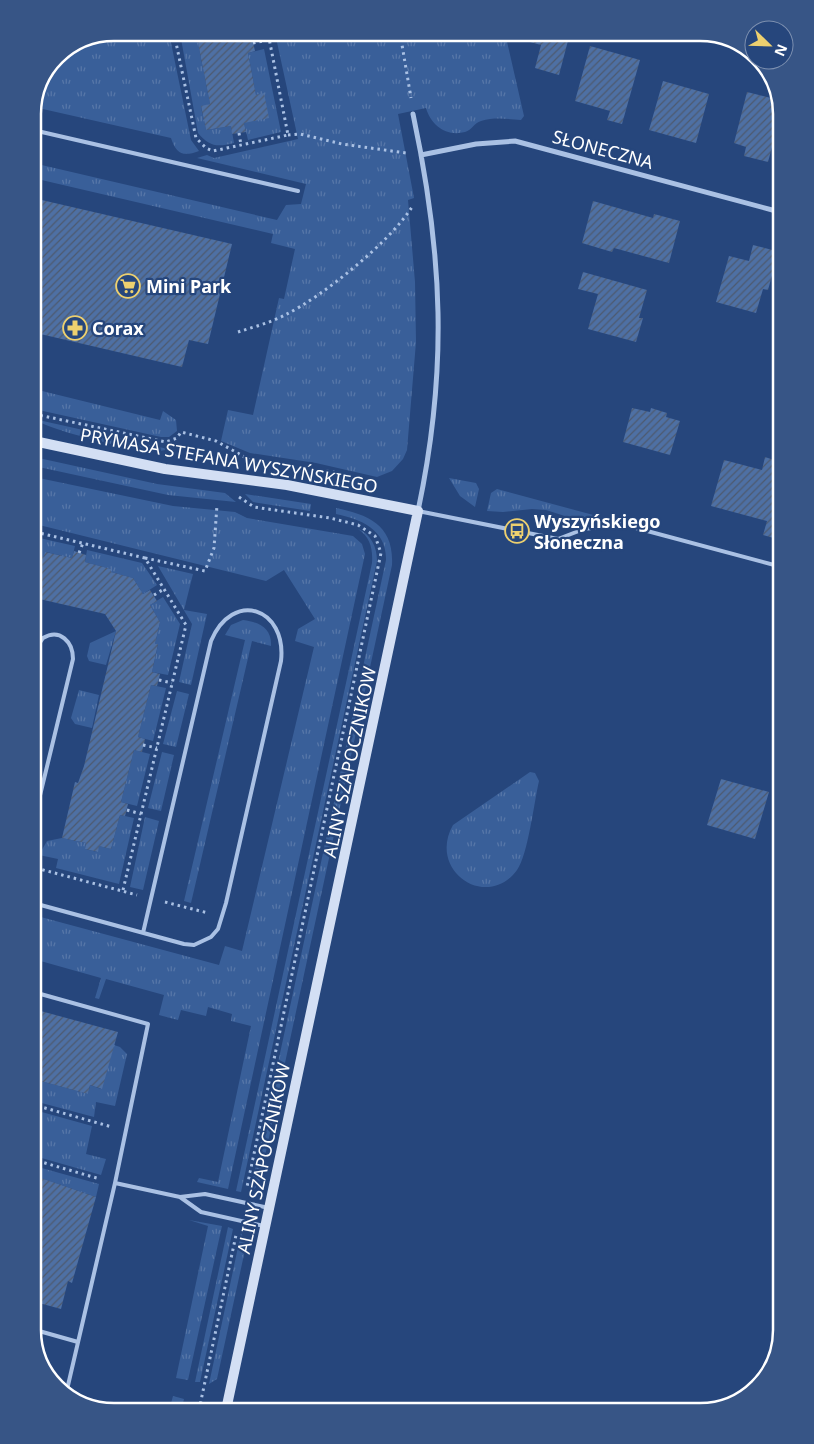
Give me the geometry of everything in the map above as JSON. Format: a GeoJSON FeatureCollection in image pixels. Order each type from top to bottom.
{"type":"FeatureCollection","features":[{"type":"Feature","properties":{"kind":"street","name":"ALINY SZAPOCZNIKOW"},"geometry":{"type":"LineString","coordinates":[[227,1403],[432,440],[439,357],[437,269],[430,204],[413,114]]}},
{"type":"Feature","properties":{"kind":"street","name":"SŁONECZNA"},"geometry":{"type":"LineString","coordinates":[[421,155],[476,144],[515,141],[773,209]]}},
{"type":"Feature","properties":{"kind":"street","name":"PRYMASA STEFANA WYSZYŃSKIEGO"},"geometry":{"type":"LineString","coordinates":[[41,442],[165,469],[322,491],[418,511]]}},
{"type":"Feature","properties":{"kind":"lane"},"geometry":{"type":"LineString","coordinates":[[41,132],[298,192]]}},
{"type":"Feature","properties":{"kind":"lane"},"geometry":{"type":"LineString","coordinates":[[418,511],[558,539],[584,529],[621,524],[773,565]]}},
{"type":"Feature","properties":{"kind":"lane"},"geometry":{"type":"LineString","coordinates":[[41,905],[143,933],[194,945],[211,937],[223,916],[282,654],[279,633],[273,623],[251,611],[241,611],[228,616],[218,626],[211,641],[143,933]]}},
{"type":"Feature","properties":{"kind":"lane"},"geometry":{"type":"LineString","coordinates":[[41,641],[43,638],[51,635],[66,639],[73,651],[41,790]]}},
{"type":"Feature","properties":{"kind":"lane"},"geometry":{"type":"LineString","coordinates":[[41,994],[148,1024],[115,1183],[68,1386]]}},
{"type":"Feature","properties":{"kind":"lane"},"geometry":{"type":"LineString","coordinates":[[115,1183],[180,1197],[205,1194],[269,1208]]}},
{"type":"Feature","properties":{"kind":"lane"},"geometry":{"type":"LineString","coordinates":[[180,1197],[201,1212],[265,1226]]}},
{"type":"Feature","properties":{"kind":"lane"},"geometry":{"type":"LineString","coordinates":[[41,1332],[78,1342]]}},
{"type":"Feature","properties":{"kind":"path"},"geometry":{"type":"LineString","coordinates":[[176,41],[196,138],[206,148],[213,151],[300,134],[342,144],[421,155]]}},
{"type":"Feature","properties":{"kind":"path"},"geometry":{"type":"LineString","coordinates":[[253,44],[265,41]]}},
{"type":"Feature","properties":{"kind":"path"},"geometry":{"type":"LineString","coordinates":[[269,41],[288,135]]}},
{"type":"Feature","properties":{"kind":"path"},"geometry":{"type":"LineString","coordinates":[[401,41],[413,114]]}},
{"type":"Feature","properties":{"kind":"path"},"geometry":{"type":"LineString","coordinates":[[239,133],[241,145]]}},
{"type":"Feature","properties":{"kind":"path"},"geometry":{"type":"LineString","coordinates":[[238,332],[284,316],[303,305],[380,243],[402,223],[412,207]]}},
{"type":"Feature","properties":{"kind":"path"},"geometry":{"type":"LineString","coordinates":[[41,415],[166,442],[177,438],[180,432],[216,441],[249,459]]}},
{"type":"Feature","properties":{"kind":"path"},"geometry":{"type":"LineString","coordinates":[[228,477],[240,499],[247,504],[330,518],[358,525],[375,536],[381,553],[243,1203]]}},
{"type":"Feature","properties":{"kind":"path"},"geometry":{"type":"LineString","coordinates":[[41,533],[205,571],[214,548],[217,505]]}},
{"type":"Feature","properties":{"kind":"path"},"geometry":{"type":"LineString","coordinates":[[79,553],[82,543]]}},
{"type":"Feature","properties":{"kind":"path"},"geometry":{"type":"LineString","coordinates":[[123,890],[186,625],[145,558]]}},
{"type":"Feature","properties":{"kind":"path"},"geometry":{"type":"LineString","coordinates":[[154,595],[164,589]]}},
{"type":"Feature","properties":{"kind":"path"},"geometry":{"type":"LineString","coordinates":[[159,680],[172,683]]}},
{"type":"Feature","properties":{"kind":"path"},"geometry":{"type":"LineString","coordinates":[[143,745],[157,748]]}},
{"type":"Feature","properties":{"kind":"path"},"geometry":{"type":"LineString","coordinates":[[127,810],[141,814]]}},
{"type":"Feature","properties":{"kind":"path"},"geometry":{"type":"LineString","coordinates":[[41,869],[223,916]]}},
{"type":"Feature","properties":{"kind":"path"},"geometry":{"type":"LineString","coordinates":[[41,1107],[126,1130]]}},
{"type":"Feature","properties":{"kind":"path"},"geometry":{"type":"LineString","coordinates":[[41,1163],[115,1183]]}},
{"type":"Feature","properties":{"kind":"path"},"geometry":{"type":"LineString","coordinates":[[200,1403],[239,1221]]}},
{"type":"Feature","properties":{"kind":"green space"},"geometry":{"type":"Polygon","coordinates":[[[114,41],[171,41],[191,140],[199,151],[189,154],[181,153],[175,148],[171,138],[41,109],[47,86],[63,63],[86,47],[114,41]]]}},
{"type":"Feature","properties":{"kind":"green space"},"geometry":{"type":"Polygon","coordinates":[[[181,41],[198,41],[210,104],[201,107],[206,130],[231,126],[234,143],[214,145],[206,141],[198,133],[181,41]]]}},
{"type":"Feature","properties":{"kind":"green space"},"geometry":{"type":"Polygon","coordinates":[[[277,41],[507,41],[524,116],[521,120],[486,120],[479,122],[465,132],[452,133],[440,128],[432,120],[426,108],[398,114],[414,198],[408,200],[415,282],[416,342],[407,450],[403,459],[392,471],[377,477],[316,463],[250,453],[221,441],[228,410],[253,415],[279,298],[284,299],[295,249],[271,243],[273,234],[41,180],[41,165],[277,220],[286,205],[301,204],[306,184],[197,158],[207,155],[214,158],[298,139],[277,41]]]}},
{"type":"Feature","properties":{"kind":"green space"},"geometry":{"type":"Polygon","coordinates":[[[264,49],[281,132],[248,140],[244,123],[264,94],[256,95],[248,53],[264,49]]]}},
{"type":"Feature","properties":{"kind":"green space"},"geometry":{"type":"Polygon","coordinates":[[[41,391],[160,420],[163,411],[176,420],[177,431],[169,437],[161,437],[41,411],[41,391]]]}},
{"type":"Feature","properties":{"kind":"green space"},"geometry":{"type":"Polygon","coordinates":[[[41,421],[168,449],[159,451],[143,450],[123,446],[79,436],[43,424],[41,421]]]}},
{"type":"Feature","properties":{"kind":"green space"},"geometry":{"type":"Polygon","coordinates":[[[41,459],[157,484],[225,493],[236,502],[168,495],[41,468],[41,459]]]}},
{"type":"Feature","properties":{"kind":"green space"},"geometry":{"type":"Polygon","coordinates":[[[41,478],[173,506],[235,512],[247,518],[353,536],[362,544],[365,554],[228,1189],[197,1182],[199,1178],[218,1182],[251,1026],[231,1021],[232,1014],[208,1007],[206,1016],[181,1010],[178,1020],[159,1015],[164,995],[106,979],[99,999],[95,998],[101,978],[41,961],[41,917],[219,965],[225,946],[242,951],[314,647],[295,641],[298,629],[315,619],[284,570],[266,581],[41,525],[41,478]]]}},
{"type":"Feature","properties":{"kind":"green space"},"geometry":{"type":"Polygon","coordinates":[[[449,478],[476,483],[479,489],[475,507],[460,496],[449,478]]]}},
{"type":"Feature","properties":{"kind":"green space"},"geometry":{"type":"Polygon","coordinates":[[[497,489],[599,517],[568,517],[546,510],[532,509],[503,512],[487,511],[491,493],[497,489]]]}},
{"type":"Feature","properties":{"kind":"green space"},"geometry":{"type":"Polygon","coordinates":[[[245,494],[311,504],[310,511],[253,502],[245,494]]]}},
{"type":"Feature","properties":{"kind":"green space"},"geometry":{"type":"Polygon","coordinates":[[[336,508],[359,514],[377,524],[384,531],[392,551],[392,565],[259,1184],[250,1193],[386,560],[382,541],[377,534],[363,523],[336,514],[336,508]]]}},
{"type":"Feature","properties":{"kind":"green space"},"geometry":{"type":"Polygon","coordinates":[[[358,529],[370,538],[376,551],[377,561],[241,1192],[236,1191],[372,563],[370,543],[358,529]]]}},
{"type":"Feature","properties":{"kind":"green space"},"geometry":{"type":"Polygon","coordinates":[[[41,538],[75,546],[72,558],[46,552],[44,557],[41,556],[41,538]]]}},
{"type":"Feature","properties":{"kind":"green space"},"geometry":{"type":"Polygon","coordinates":[[[87,550],[142,563],[157,585],[143,594],[133,578],[111,572],[111,569],[85,562],[87,550]]]}},
{"type":"Feature","properties":{"kind":"green space"},"geometry":{"type":"Polygon","coordinates":[[[158,566],[193,574],[184,610],[207,614],[191,685],[179,682],[192,624],[158,566]]]}},
{"type":"Feature","properties":{"kind":"green space"},"geometry":{"type":"Polygon","coordinates":[[[163,597],[180,624],[168,675],[152,672],[158,645],[155,644],[160,622],[150,605],[163,597]]]}},
{"type":"Feature","properties":{"kind":"green space"},"geometry":{"type":"Polygon","coordinates":[[[243,620],[259,624],[267,630],[271,646],[252,641],[191,903],[184,901],[245,640],[225,635],[231,625],[243,620]]]}},
{"type":"Feature","properties":{"kind":"green space"},"geometry":{"type":"Polygon","coordinates":[[[116,631],[106,665],[89,661],[87,656],[90,643],[116,631]]]}},
{"type":"Feature","properties":{"kind":"green space"},"geometry":{"type":"Polygon","coordinates":[[[151,685],[166,688],[153,741],[138,737],[151,685]]]}},
{"type":"Feature","properties":{"kind":"green space"},"geometry":{"type":"Polygon","coordinates":[[[79,690],[99,695],[92,728],[75,724],[71,718],[79,690]]]}},
{"type":"Feature","properties":{"kind":"green space"},"geometry":{"type":"Polygon","coordinates":[[[177,691],[189,694],[176,747],[163,744],[177,691]]]}},
{"type":"Feature","properties":{"kind":"green space"},"geometry":{"type":"Polygon","coordinates":[[[134,750],[150,754],[137,806],[121,802],[134,750]]]}},
{"type":"Feature","properties":{"kind":"green space"},"geometry":{"type":"Polygon","coordinates":[[[162,752],[174,755],[161,811],[148,808],[162,752]]]}},
{"type":"Feature","properties":{"kind":"green space"},"geometry":{"type":"Polygon","coordinates":[[[530,772],[535,773],[539,781],[527,841],[517,870],[505,882],[491,887],[477,886],[464,880],[454,870],[448,857],[447,842],[453,825],[530,772]]]}},
{"type":"Feature","properties":{"kind":"green space"},"geometry":{"type":"Polygon","coordinates":[[[120,815],[134,818],[119,884],[56,868],[58,859],[41,855],[41,852],[47,841],[62,838],[86,843],[85,849],[97,852],[99,846],[111,849],[120,815]]]}},
{"type":"Feature","properties":{"kind":"green space"},"geometry":{"type":"Polygon","coordinates":[[[145,817],[159,821],[143,890],[130,887],[145,817]]]}},
{"type":"Feature","properties":{"kind":"green space"},"geometry":{"type":"Polygon","coordinates":[[[114,1045],[120,1047],[127,1054],[115,1106],[96,1102],[94,1117],[41,1103],[41,1081],[88,1094],[90,1085],[101,1089],[114,1045]]]}},
{"type":"Feature","properties":{"kind":"green space"},"geometry":{"type":"Polygon","coordinates":[[[41,1112],[92,1126],[86,1154],[106,1159],[101,1175],[41,1158],[41,1112]]]}},
{"type":"Feature","properties":{"kind":"green space"},"geometry":{"type":"Polygon","coordinates":[[[41,1168],[99,1184],[96,1197],[41,1178],[41,1168]]]}},
{"type":"Feature","properties":{"kind":"green space"},"geometry":{"type":"Polygon","coordinates":[[[189,1220],[222,1226],[188,1380],[176,1378],[208,1226],[189,1220]]]}},
{"type":"Feature","properties":{"kind":"green space"},"geometry":{"type":"Polygon","coordinates":[[[228,1227],[233,1229],[200,1382],[195,1382],[228,1227]]]}},
{"type":"Feature","properties":{"kind":"green space"},"geometry":{"type":"Polygon","coordinates":[[[241,1233],[245,1241],[245,1250],[217,1379],[209,1384],[241,1233]]]}},
{"type":"Feature","properties":{"kind":"green space"},"geometry":{"type":"Polygon","coordinates":[[[173,1396],[184,1399],[183,1403],[171,1403],[173,1396]]]}},
{"type":"Feature","properties":{"kind":"building"},"geometry":{"type":"Polygon","coordinates":[[[198,41],[253,41],[255,51],[248,53],[256,95],[264,93],[269,118],[244,123],[246,132],[232,134],[231,126],[206,130],[201,106],[210,104],[198,41]]]}},
{"type":"Feature","properties":{"kind":"building"},"geometry":{"type":"Polygon","coordinates":[[[568,41],[559,75],[535,68],[541,45],[530,42],[568,41]]]}},
{"type":"Feature","properties":{"kind":"building"},"geometry":{"type":"Polygon","coordinates":[[[590,46],[640,60],[622,124],[607,120],[610,111],[575,101],[590,46]]]}},
{"type":"Feature","properties":{"kind":"building"},"geometry":{"type":"Polygon","coordinates":[[[663,81],[709,94],[696,143],[649,130],[663,81]]]}},
{"type":"Feature","properties":{"kind":"building"},"geometry":{"type":"Polygon","coordinates":[[[747,92],[771,98],[773,114],[773,143],[768,162],[744,156],[746,147],[734,143],[747,92]]]}},
{"type":"Feature","properties":{"kind":"building","name":"Mini Park"},"geometry":{"type":"Polygon","coordinates":[[[41,200],[232,244],[208,344],[189,340],[182,367],[41,334],[41,200]]]}},
{"type":"Feature","properties":{"kind":"building"},"geometry":{"type":"Polygon","coordinates":[[[593,201],[653,218],[654,214],[680,221],[669,263],[614,248],[612,252],[582,243],[593,201]]]}},
{"type":"Feature","properties":{"kind":"building"},"geometry":{"type":"Polygon","coordinates":[[[753,245],[773,250],[773,272],[768,290],[763,289],[756,313],[716,302],[729,256],[749,261],[753,245]]]}},
{"type":"Feature","properties":{"kind":"building"},"geometry":{"type":"Polygon","coordinates":[[[583,272],[647,290],[639,318],[643,318],[636,342],[588,329],[598,294],[578,289],[583,272]]]}},
{"type":"Feature","properties":{"kind":"building"},"geometry":{"type":"Polygon","coordinates":[[[632,408],[650,412],[651,408],[667,413],[666,417],[680,421],[670,455],[623,442],[632,408]]]}},
{"type":"Feature","properties":{"kind":"building"},"geometry":{"type":"Polygon","coordinates":[[[765,457],[773,460],[773,538],[763,535],[767,521],[711,506],[724,460],[762,470],[765,457]]]}},
{"type":"Feature","properties":{"kind":"building"},"geometry":{"type":"Polygon","coordinates":[[[74,551],[86,555],[85,562],[111,569],[111,572],[133,578],[143,594],[150,590],[157,601],[150,605],[160,622],[155,644],[158,644],[152,672],[160,674],[157,686],[151,685],[138,737],[145,739],[142,752],[134,750],[121,802],[128,804],[125,816],[120,815],[111,849],[99,846],[98,852],[85,849],[86,843],[62,838],[75,782],[78,783],[84,766],[116,631],[105,614],[41,599],[41,556],[44,557],[45,552],[72,558],[74,551]]]}},
{"type":"Feature","properties":{"kind":"building"},"geometry":{"type":"Polygon","coordinates":[[[721,779],[769,792],[755,839],[707,825],[721,779]]]}},
{"type":"Feature","properties":{"kind":"building"},"geometry":{"type":"Polygon","coordinates":[[[41,1011],[118,1032],[102,1089],[90,1085],[88,1094],[41,1081],[41,1011]]]}},
{"type":"Feature","properties":{"kind":"building"},"geometry":{"type":"Polygon","coordinates":[[[41,1178],[96,1197],[72,1283],[68,1281],[61,1309],[41,1304],[41,1178]]]}},
{"type":"Feature","properties":{"kind":"place","name":"Mini Park"},"geometry":{"type":"Point","coordinates":[128,286]}},
{"type":"Feature","properties":{"kind":"place","name":"Corax"},"geometry":{"type":"Point","coordinates":[75,328]}},
{"type":"Feature","properties":{"kind":"place","name":"Wyszyńskiego Słoneczna"},"geometry":{"type":"Point","coordinates":[517,531]}}]}
